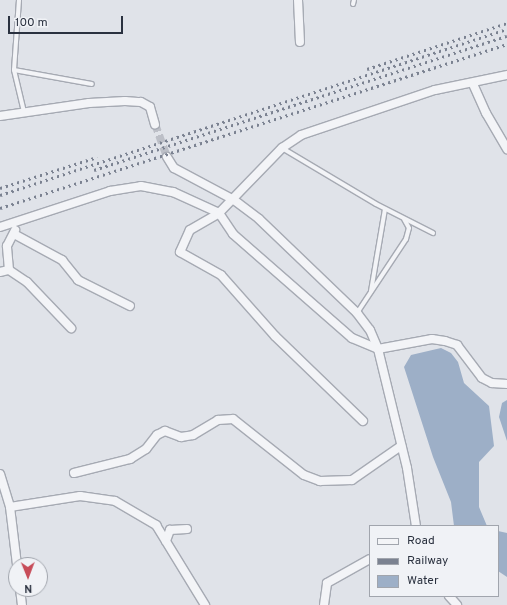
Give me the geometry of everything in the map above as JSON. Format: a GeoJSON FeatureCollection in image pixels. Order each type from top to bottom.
{"type":"FeatureCollection","features":[{"type":"Feature","properties":{"kind":"street"},"geometry":{"type":"LineString","coordinates":[[298,0],[300,42]]}},
{"type":"Feature","properties":{"kind":"street"},"geometry":{"type":"LineString","coordinates":[[363,421],[275,336],[221,275],[180,252],[190,230],[219,214],[282,148],[301,135],[435,90],[473,84],[507,75]]}},
{"type":"Feature","properties":{"kind":"street"},"geometry":{"type":"LineString","coordinates":[[473,84],[486,113],[507,149]]}},
{"type":"Feature","properties":{"kind":"street"},"geometry":{"type":"LineString","coordinates":[[0,116],[125,101],[141,102],[150,107],[155,124]]}},
{"type":"Feature","properties":{"kind":"street"},"geometry":{"type":"LineString","coordinates":[[167,157],[179,171],[234,200],[259,219],[357,313],[370,330],[378,349],[401,446],[416,525]]}},
{"type":"Feature","properties":{"kind":"street"},"geometry":{"type":"LineString","coordinates":[[0,227],[110,191],[141,186],[173,192],[219,214],[233,234],[352,338],[378,349],[432,339],[445,341],[456,345],[482,378],[492,383],[507,384]]}},
{"type":"Feature","properties":{"kind":"street"},"geometry":{"type":"LineString","coordinates":[[9,270],[7,246],[14,234],[18,221]]}},
{"type":"Feature","properties":{"kind":"street"},"geometry":{"type":"LineString","coordinates":[[14,234],[62,260],[78,280],[130,306]]}},
{"type":"Feature","properties":{"kind":"street"},"geometry":{"type":"LineString","coordinates":[[0,272],[9,270],[27,282],[71,328]]}},
{"type":"Feature","properties":{"kind":"street"},"geometry":{"type":"LineString","coordinates":[[74,473],[130,459],[146,449],[158,435],[165,430],[181,437],[193,435],[218,420],[233,419],[304,475],[320,481],[352,480],[401,446]]}},
{"type":"Feature","properties":{"kind":"street"},"geometry":{"type":"LineString","coordinates":[[0,474],[10,507],[16,557]]}},
{"type":"Feature","properties":{"kind":"street"},"geometry":{"type":"LineString","coordinates":[[10,507],[80,496],[115,501],[156,525],[205,605]]}},
{"type":"Feature","properties":{"kind":"street"},"geometry":{"type":"LineString","coordinates":[[166,541],[170,530],[187,529]]}},
{"type":"Feature","properties":{"kind":"street"},"geometry":{"type":"LineString","coordinates":[[324,605],[327,583],[369,560]]}},
{"type":"Feature","properties":{"kind":"street"},"geometry":{"type":"LineString","coordinates":[[450,597],[457,605]]}},
{"type":"Feature","properties":{"kind":"lane"},"geometry":{"type":"LineString","coordinates":[[19,0],[14,70],[24,113]]}},
{"type":"Feature","properties":{"kind":"lane"},"geometry":{"type":"LineString","coordinates":[[14,70],[92,84]]}},
{"type":"Feature","properties":{"kind":"lane"},"geometry":{"type":"LineString","coordinates":[[282,148],[385,209],[433,234]]}},
{"type":"Feature","properties":{"kind":"lane"},"geometry":{"type":"LineString","coordinates":[[371,292],[385,209]]}},
{"type":"Feature","properties":{"kind":"lane"},"geometry":{"type":"LineString","coordinates":[[357,313],[406,238],[409,228],[404,219]]}},
{"type":"Feature","properties":{"kind":"water"},"geometry":{"type":"Polygon","coordinates":[[[441,348],[451,353],[458,362],[464,383],[489,406],[494,446],[479,462],[479,507],[487,525],[454,525],[451,502],[433,457],[404,367],[411,355],[441,348]]]}},
{"type":"Feature","properties":{"kind":"water"},"geometry":{"type":"Polygon","coordinates":[[[507,400],[507,441],[499,417],[502,403],[507,400]]]}},
{"type":"Feature","properties":{"kind":"water"},"geometry":{"type":"Polygon","coordinates":[[[499,531],[507,533],[507,577],[499,572],[499,531]]]}},
{"type":"Feature","properties":{"kind":"tunnel"},"geometry":{"type":"LineString","coordinates":[[155,124],[167,157]]}},
{"type":"Feature","properties":{"kind":"railway"},"geometry":{"type":"LineString","coordinates":[[367,69],[507,23]]}},
{"type":"Feature","properties":{"kind":"railway"},"geometry":{"type":"LineString","coordinates":[[0,195],[507,29]]}},
{"type":"Feature","properties":{"kind":"railway"},"geometry":{"type":"LineString","coordinates":[[94,170],[507,36]]}},
{"type":"Feature","properties":{"kind":"railway"},"geometry":{"type":"LineString","coordinates":[[0,208],[507,44]]}},
{"type":"Feature","properties":{"kind":"railway"},"geometry":{"type":"LineString","coordinates":[[0,188],[97,157]]}}]}
